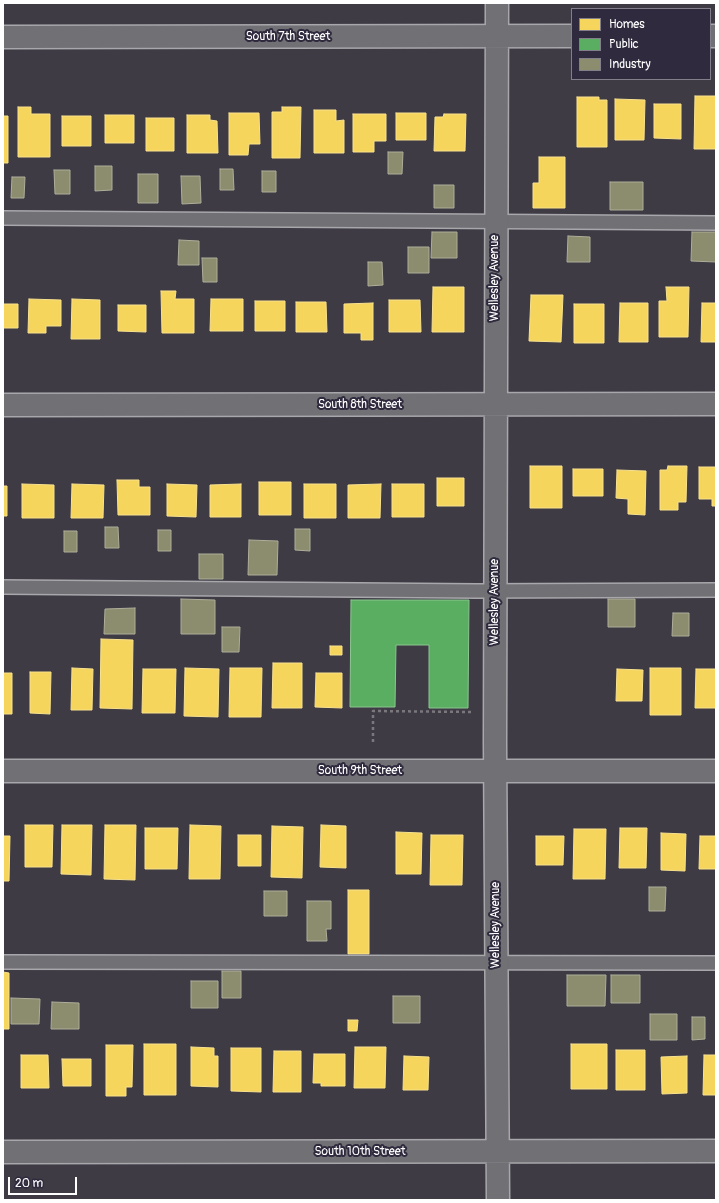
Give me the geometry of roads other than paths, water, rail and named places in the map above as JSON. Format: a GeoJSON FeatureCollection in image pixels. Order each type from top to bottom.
{"type":"FeatureCollection","features":[{"type":"Feature","properties":{"kind":"street","name":"Wellesley Avenue"},"geometry":{"type":"LineString","coordinates":[[497,3],[495,222],[495,771],[498,1200]]}},
{"type":"Feature","properties":{"kind":"street","name":"South 7th Street"},"geometry":{"type":"LineString","coordinates":[[3,37],[571,36]]}},
{"type":"Feature","properties":{"kind":"street","name":"South 8th Street"},"geometry":{"type":"LineString","coordinates":[[3,405],[716,404]]}},
{"type":"Feature","properties":{"kind":"street","name":"South 9th Street"},"geometry":{"type":"LineString","coordinates":[[3,771],[716,771]]}},
{"type":"Feature","properties":{"kind":"street","name":"South 10th Street"},"geometry":{"type":"LineString","coordinates":[[3,1152],[716,1151]]}},
{"type":"Feature","properties":{"kind":"lane"},"geometry":{"type":"LineString","coordinates":[[3,218],[518,223],[716,223]]}},
{"type":"Feature","properties":{"kind":"lane"},"geometry":{"type":"LineString","coordinates":[[3,587],[495,591],[716,590]]}},
{"type":"Feature","properties":{"kind":"lane"},"geometry":{"type":"LineString","coordinates":[[3,962],[716,963]]}}]}
